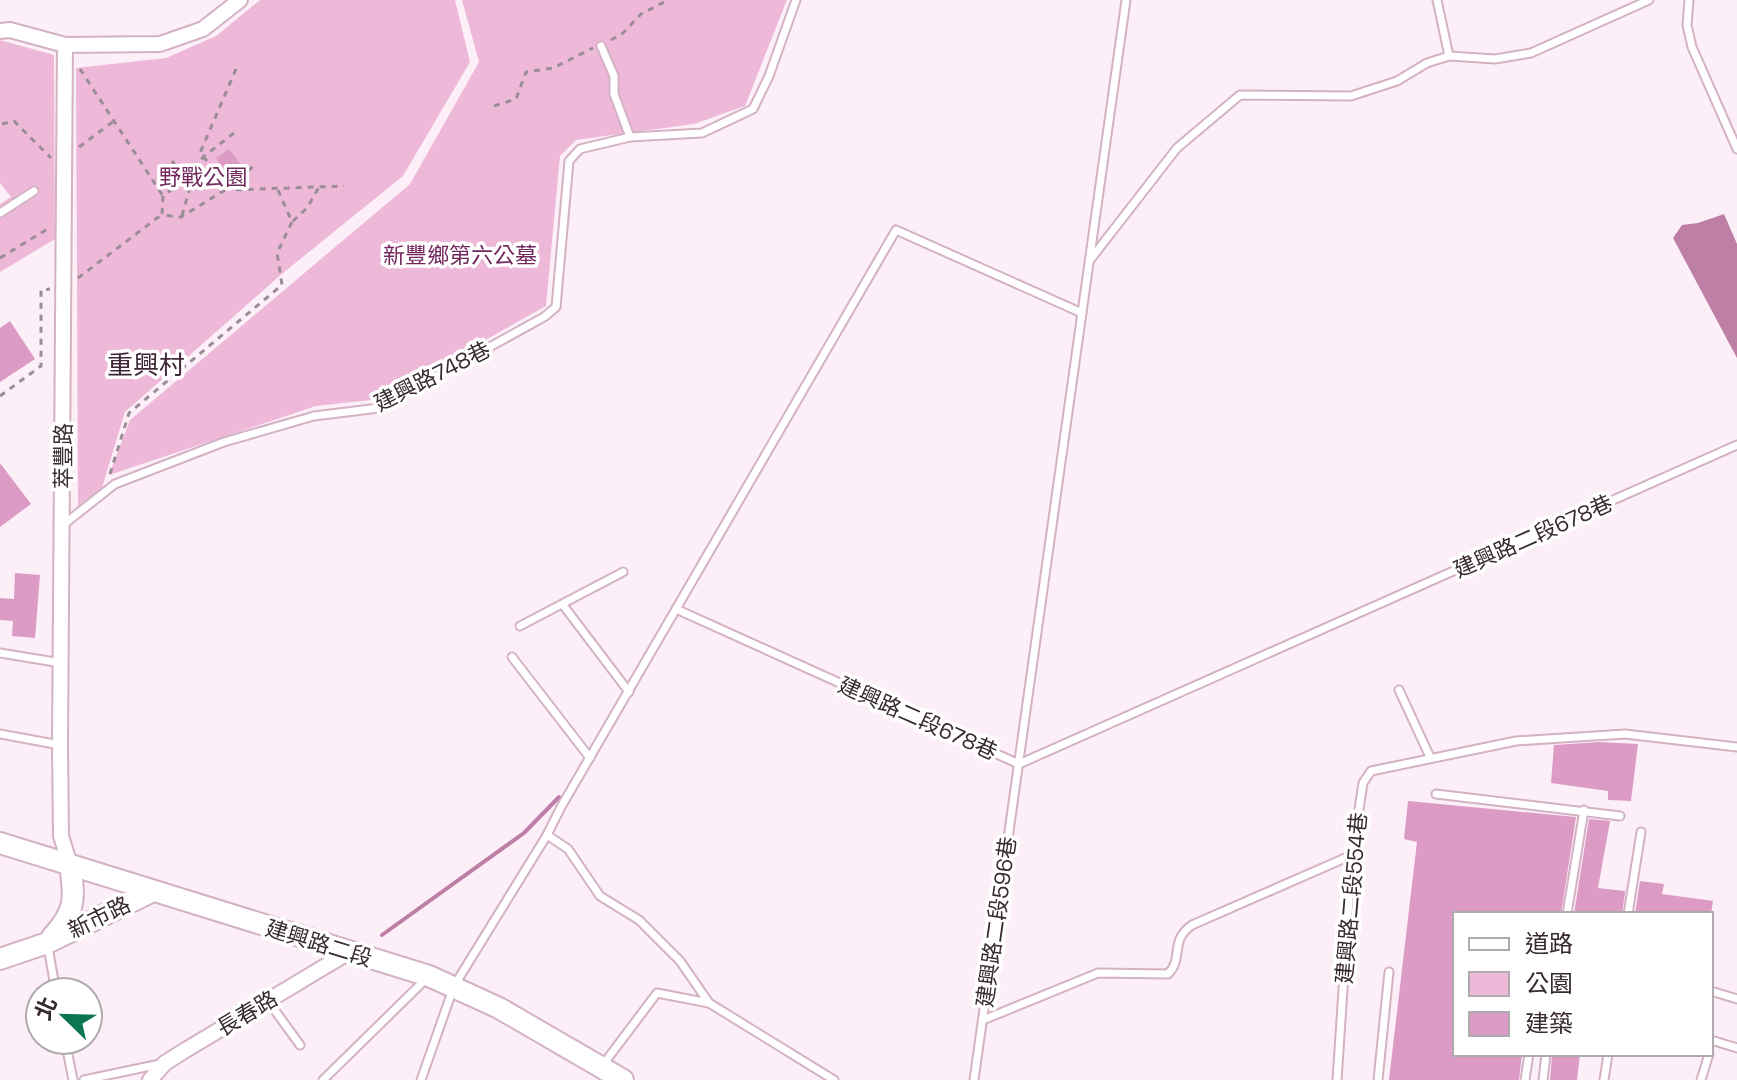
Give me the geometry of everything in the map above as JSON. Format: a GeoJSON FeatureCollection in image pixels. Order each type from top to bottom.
{"type":"FeatureCollection","features":[{"type":"Feature","properties":{"kind":"street"},"geometry":{"type":"LineString","coordinates":[[0,31],[10,30],[65,45],[160,44],[203,29],[240,0]]}},
{"type":"Feature","properties":{"kind":"street","name":"萃豐路"},"geometry":{"type":"LineString","coordinates":[[65,45],[69,283],[60,745],[61,836],[70,865]]}},
{"type":"Feature","properties":{"kind":"street","name":"建興路二段"},"geometry":{"type":"LineString","coordinates":[[0,843],[429,976],[499,1008],[623,1080]]}},
{"type":"Feature","properties":{"kind":"street","name":"新市路"},"geometry":{"type":"LineString","coordinates":[[47,943],[64,924],[75,896],[70,865]]}},
{"type":"Feature","properties":{"kind":"street","name":"新市路"},"geometry":{"type":"LineString","coordinates":[[0,959],[47,943],[151,892]]}},
{"type":"Feature","properties":{"kind":"street","name":"長春路"},"geometry":{"type":"LineString","coordinates":[[150,1080],[165,1063],[349,952]]}},
{"type":"Feature","properties":{"kind":"lane","name":"建興路748巷"},"geometry":{"type":"LineString","coordinates":[[63,526],[115,484],[224,442],[314,416],[379,408],[544,317],[556,307],[569,161],[580,149],[630,137],[702,133],[753,109],[769,76],[796,0]]}},
{"type":"Feature","properties":{"kind":"lane","name":"建興路二段596巷"},"geometry":{"type":"LineString","coordinates":[[974,1080],[1126,0]]}},
{"type":"Feature","properties":{"kind":"lane"},"geometry":{"type":"LineString","coordinates":[[1437,0],[1449,56]]}},
{"type":"Feature","properties":{"kind":"lane"},"geometry":{"type":"LineString","coordinates":[[1088,263],[1177,148],[1240,95],[1351,96],[1397,81],[1427,63],[1449,56],[1495,59],[1531,53],[1649,0]]}},
{"type":"Feature","properties":{"kind":"lane"},"geometry":{"type":"LineString","coordinates":[[1689,0],[1687,25],[1692,47],[1737,149]]}},
{"type":"Feature","properties":{"kind":"lane"},"geometry":{"type":"LineString","coordinates":[[601,46],[614,76],[614,94],[630,137]]}},
{"type":"Feature","properties":{"kind":"lane"},"geometry":{"type":"LineString","coordinates":[[0,213],[34,191]]}},
{"type":"Feature","properties":{"kind":"lane"},"geometry":{"type":"LineString","coordinates":[[421,1080],[454,986],[547,835],[896,230],[1082,313]]}},
{"type":"Feature","properties":{"kind":"lane","name":"建興路二段678巷"},"geometry":{"type":"LineString","coordinates":[[676,609],[1019,764],[1737,445]]}},
{"type":"Feature","properties":{"kind":"lane"},"geometry":{"type":"LineString","coordinates":[[520,626],[623,572]]}},
{"type":"Feature","properties":{"kind":"lane"},"geometry":{"type":"LineString","coordinates":[[563,605],[629,692]]}},
{"type":"Feature","properties":{"kind":"lane"},"geometry":{"type":"LineString","coordinates":[[0,653],[61,663]]}},
{"type":"Feature","properties":{"kind":"lane"},"geometry":{"type":"LineString","coordinates":[[512,657],[590,758]]}},
{"type":"Feature","properties":{"kind":"lane"},"geometry":{"type":"LineString","coordinates":[[1399,690],[1430,757]]}},
{"type":"Feature","properties":{"kind":"lane"},"geometry":{"type":"LineString","coordinates":[[0,734],[60,745]]}},
{"type":"Feature","properties":{"kind":"lane","name":"建興路二段554巷"},"geometry":{"type":"LineString","coordinates":[[1337,1080],[1352,855],[1363,783],[1371,771],[1516,741],[1625,734],[1737,747]]}},
{"type":"Feature","properties":{"kind":"lane"},"geometry":{"type":"LineString","coordinates":[[1436,794],[1620,816]]}},
{"type":"Feature","properties":{"kind":"lane"},"geometry":{"type":"LineString","coordinates":[[1567,912],[1584,810]]}},
{"type":"Feature","properties":{"kind":"lane"},"geometry":{"type":"LineString","coordinates":[[1628,912],[1641,832]]}},
{"type":"Feature","properties":{"kind":"lane"},"geometry":{"type":"LineString","coordinates":[[547,835],[568,849],[600,896],[639,920],[680,961],[709,1003]]}},
{"type":"Feature","properties":{"kind":"lane"},"geometry":{"type":"LineString","coordinates":[[983,1020],[1098,973],[1168,974],[1174,966],[1180,936],[1192,925],[1352,855]]}},
{"type":"Feature","properties":{"kind":"lane"},"geometry":{"type":"LineString","coordinates":[[47,943],[53,976]]}},
{"type":"Feature","properties":{"kind":"lane"},"geometry":{"type":"LineString","coordinates":[[1378,1080],[1389,972]]}},
{"type":"Feature","properties":{"kind":"lane"},"geometry":{"type":"LineString","coordinates":[[323,1080],[429,976]]}},
{"type":"Feature","properties":{"kind":"lane"},"geometry":{"type":"LineString","coordinates":[[1713,992],[1737,999]]}},
{"type":"Feature","properties":{"kind":"lane"},"geometry":{"type":"LineString","coordinates":[[601,1067],[657,993],[709,1003],[834,1080]]}},
{"type":"Feature","properties":{"kind":"lane"},"geometry":{"type":"LineString","coordinates":[[268,1001],[300,1045]]}},
{"type":"Feature","properties":{"kind":"lane"},"geometry":{"type":"LineString","coordinates":[[1713,1046],[1737,1048]]}},
{"type":"Feature","properties":{"kind":"lane"},"geometry":{"type":"LineString","coordinates":[[68,1056],[73,1080]]}},
{"type":"Feature","properties":{"kind":"lane"},"geometry":{"type":"LineString","coordinates":[[1525,1080],[1529,1056]]}},
{"type":"Feature","properties":{"kind":"lane"},"geometry":{"type":"LineString","coordinates":[[1543,1080],[1546,1056]]}},
{"type":"Feature","properties":{"kind":"lane"},"geometry":{"type":"LineString","coordinates":[[1604,1080],[1608,1056]]}},
{"type":"Feature","properties":{"kind":"lane"},"geometry":{"type":"LineString","coordinates":[[1701,1080],[1708,1056]]}},
{"type":"Feature","properties":{"kind":"lane"},"geometry":{"type":"LineString","coordinates":[[84,1080],[165,1063]]}},
{"type":"Feature","properties":{"kind":"path"},"geometry":{"type":"LineString","coordinates":[[494,106],[516,99],[526,72],[553,68],[601,46],[623,33],[641,14],[668,0]]}},
{"type":"Feature","properties":{"kind":"path"},"geometry":{"type":"LineString","coordinates":[[74,60],[163,196],[162,215]]}},
{"type":"Feature","properties":{"kind":"path"},"geometry":{"type":"LineString","coordinates":[[236,69],[200,153],[232,190],[344,186]]}},
{"type":"Feature","properties":{"kind":"path"},"geometry":{"type":"LineString","coordinates":[[2,124],[14,121],[56,163]]}},
{"type":"Feature","properties":{"kind":"path"},"geometry":{"type":"LineString","coordinates":[[74,150],[114,121]]}},
{"type":"Feature","properties":{"kind":"path"},"geometry":{"type":"LineString","coordinates":[[181,217],[194,173],[203,157],[234,133]]}},
{"type":"Feature","properties":{"kind":"path"},"geometry":{"type":"LineString","coordinates":[[172,161],[186,179]]}},
{"type":"Feature","properties":{"kind":"path"},"geometry":{"type":"LineString","coordinates":[[0,396],[41,366],[41,290],[69,283],[162,215],[181,217],[230,187],[257,163]]}},
{"type":"Feature","properties":{"kind":"path"},"geometry":{"type":"LineString","coordinates":[[163,196],[194,173]]}},
{"type":"Feature","properties":{"kind":"path"},"geometry":{"type":"LineString","coordinates":[[104,492],[129,413],[282,285],[277,253],[292,222],[307,208],[319,187]]}},
{"type":"Feature","properties":{"kind":"path"},"geometry":{"type":"LineString","coordinates":[[278,188],[292,222]]}},
{"type":"Feature","properties":{"kind":"path"},"geometry":{"type":"LineString","coordinates":[[0,258],[55,224]]}},
{"type":"Feature","properties":{"kind":"green space","name":"野戰公園"},"geometry":{"type":"Polygon","coordinates":[[[260,0],[455,0],[470,62],[403,176],[283,273],[125,412],[102,488],[78,506],[76,68],[166,58],[216,36],[260,0]]]}},
{"type":"Feature","properties":{"kind":"green space","name":"新豐鄉第六公墓"},"geometry":{"type":"Polygon","coordinates":[[[462,0],[787,0],[745,106],[694,124],[576,140],[560,156],[546,306],[380,399],[316,406],[109,475],[130,420],[410,184],[479,62],[462,0]]]}},
{"type":"Feature","properties":{"kind":"green space"},"geometry":{"type":"Polygon","coordinates":[[[0,40],[54,55],[55,239],[0,272],[0,204],[11,197],[0,183],[0,40]]]}},
{"type":"Feature","properties":{"kind":"shaded area"},"geometry":{"type":"Polygon","coordinates":[[[1724,214],[1737,244],[1737,358],[1673,238],[1682,225],[1724,214]]]}},
{"type":"Feature","properties":{"kind":"building"},"geometry":{"type":"Polygon","coordinates":[[[229,149],[242,166],[228,176],[216,158],[229,149]]]}},
{"type":"Feature","properties":{"kind":"building"},"geometry":{"type":"Polygon","coordinates":[[[10,321],[35,359],[0,382],[0,328],[10,321]]]}},
{"type":"Feature","properties":{"kind":"building"},"geometry":{"type":"Polygon","coordinates":[[[0,463],[31,504],[0,527],[0,463]]]}},
{"type":"Feature","properties":{"kind":"building"},"geometry":{"type":"Polygon","coordinates":[[[15,573],[40,575],[35,638],[12,636],[13,621],[0,620],[0,598],[14,599],[15,573]]]}},
{"type":"Feature","properties":{"kind":"building"},"geometry":{"type":"Polygon","coordinates":[[[1600,742],[1638,744],[1631,801],[1608,800],[1608,791],[1551,783],[1554,745],[1600,742]]]}},
{"type":"Feature","properties":{"kind":"building"},"geometry":{"type":"Polygon","coordinates":[[[1408,801],[1576,817],[1561,912],[1453,912],[1453,1056],[1522,1056],[1519,1080],[1389,1080],[1417,842],[1404,839],[1408,801]]]}},
{"type":"Feature","properties":{"kind":"building"},"geometry":{"type":"Polygon","coordinates":[[[1589,819],[1610,821],[1598,888],[1625,891],[1627,879],[1622,912],[1574,912],[1589,819]]]}},
{"type":"Feature","properties":{"kind":"building"},"geometry":{"type":"Polygon","coordinates":[[[1640,881],[1664,884],[1662,894],[1713,901],[1711,912],[1635,912],[1640,881]]]}},
{"type":"Feature","properties":{"kind":"building"},"geometry":{"type":"Polygon","coordinates":[[[1552,1056],[1580,1056],[1577,1080],[1550,1080],[1552,1056]]]}},
{"type":"Feature","properties":{"kind":"waterway"},"geometry":{"type":"LineString","coordinates":[[382,935],[524,833],[559,797]]}},
{"type":"Feature","properties":{"kind":"district","name":"重興村"},"geometry":{"type":"Point","coordinates":[146,365]}}]}
